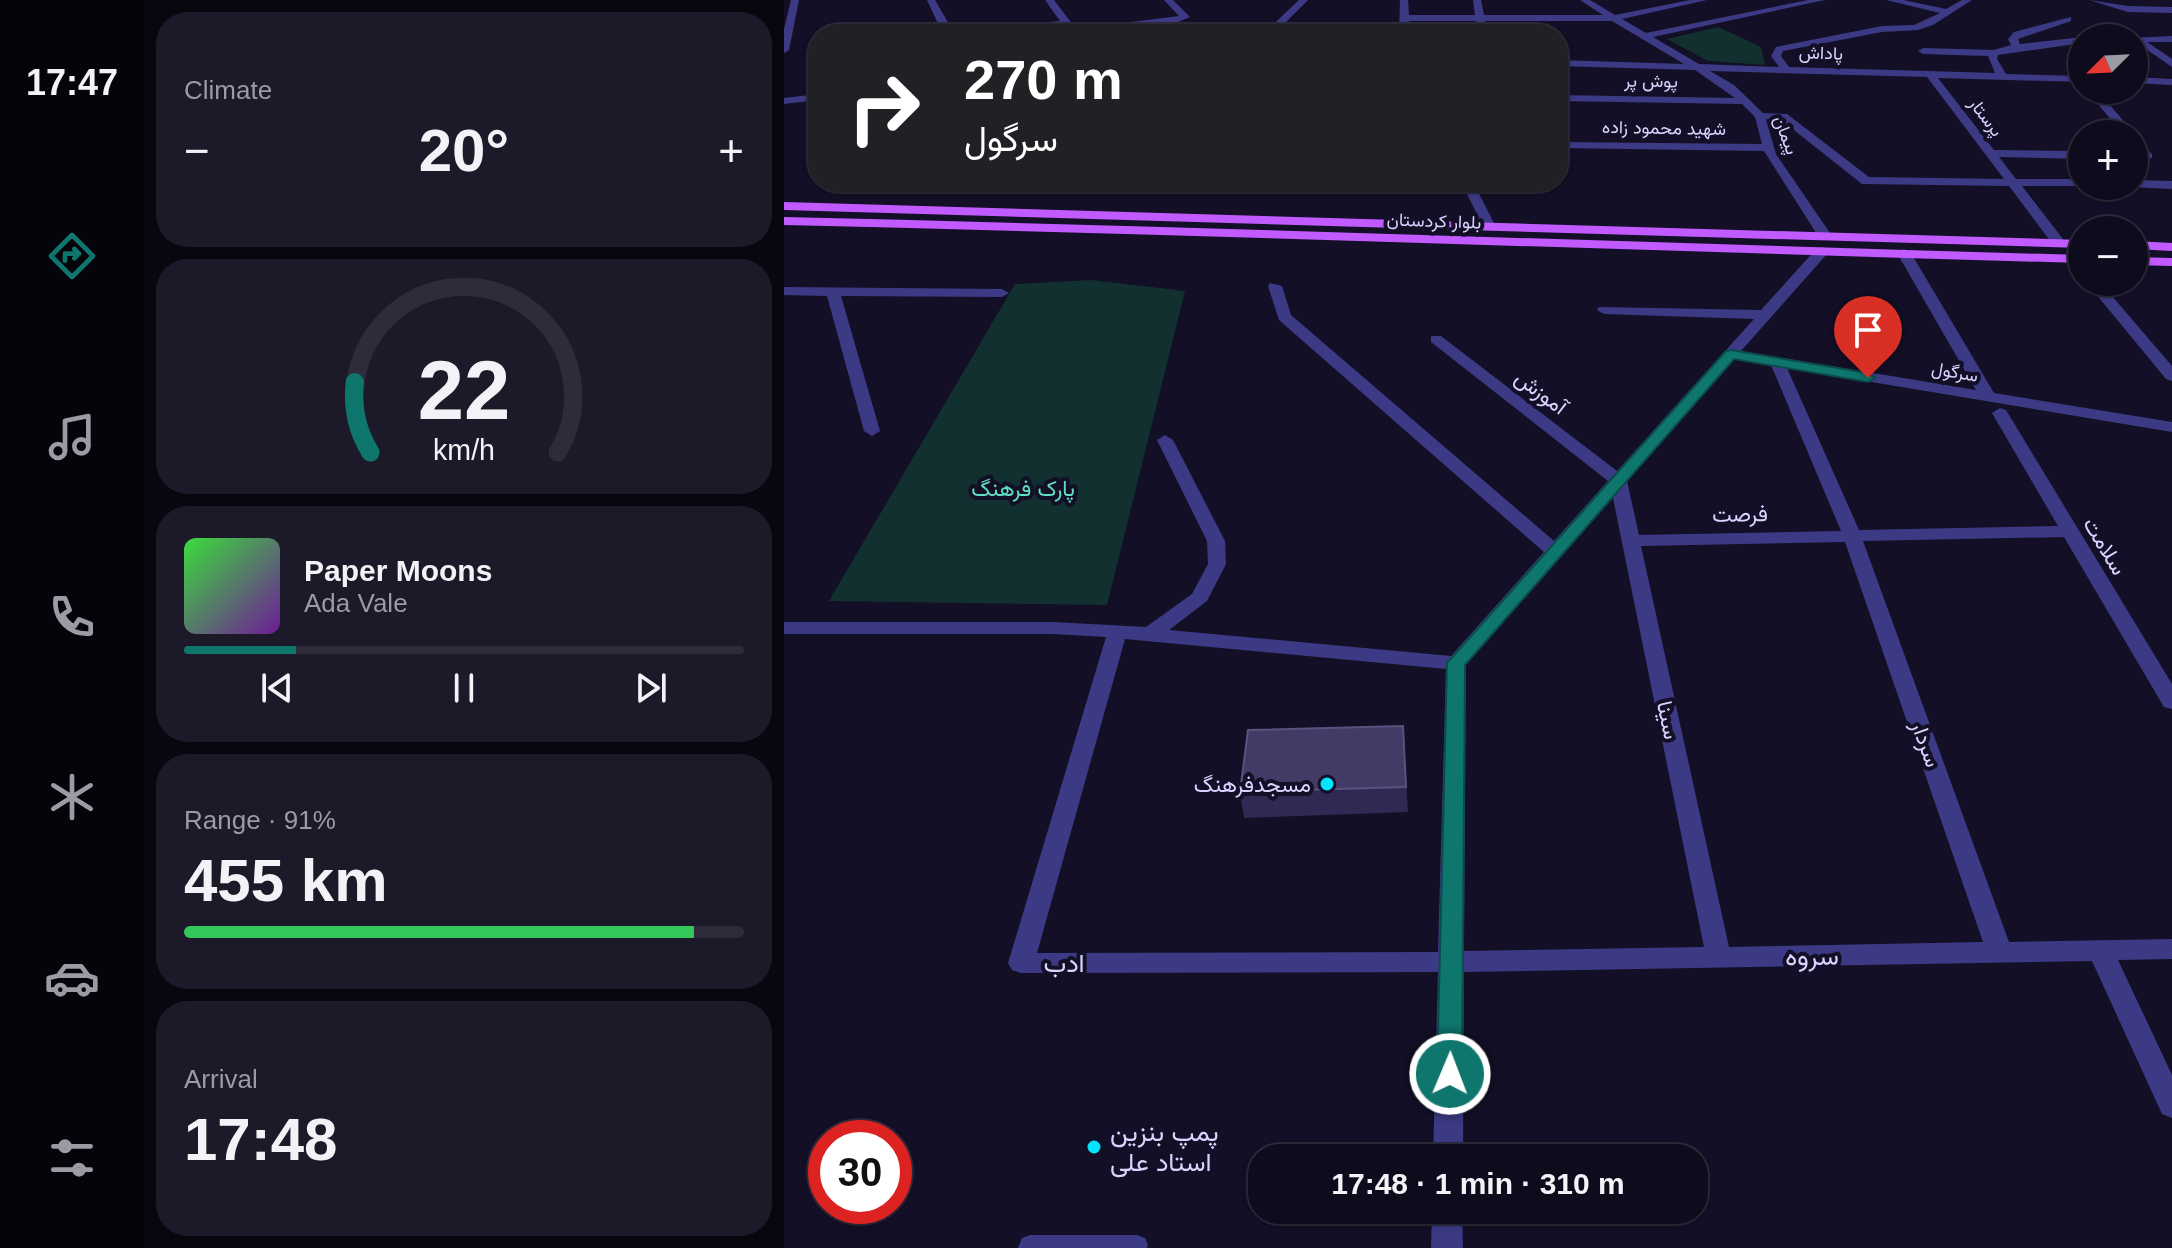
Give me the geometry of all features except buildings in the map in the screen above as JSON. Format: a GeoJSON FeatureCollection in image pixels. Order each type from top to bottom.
{"type":"FeatureCollection","features":[{"type":"Feature","properties":{"kind":"main road"},"geometry":{"type":"LineString","coordinates":[[784,193],[869,207]]}},
{"type":"Feature","properties":{"kind":"main road","name":"بلوار کردستان"},"geometry":{"type":"LineString","coordinates":[[784,206],[1490,227],[1824,244],[1904,253],[2068,261]]}},
{"type":"Feature","properties":{"kind":"main road","name":"بلوار کردستان"},"geometry":{"type":"LineString","coordinates":[[784,221],[1824,244],[2068,243]]}},
{"type":"Feature","properties":{"kind":"main road"},"geometry":{"type":"LineString","coordinates":[[2148,246],[2172,247]]}},
{"type":"Feature","properties":{"kind":"main road"},"geometry":{"type":"LineString","coordinates":[[2148,261],[2172,262]]}},
{"type":"Feature","properties":{"kind":"street"},"geometry":{"type":"LineString","coordinates":[[931,0],[944,24]]}},
{"type":"Feature","properties":{"kind":"street"},"geometry":{"type":"LineString","coordinates":[[1049,0],[1068,24]]}},
{"type":"Feature","properties":{"kind":"street"},"geometry":{"type":"LineString","coordinates":[[1146,24],[1171,22],[1185,17],[1168,0]]}},
{"type":"Feature","properties":{"kind":"street"},"geometry":{"type":"LineString","coordinates":[[1279,24],[1304,0]]}},
{"type":"Feature","properties":{"kind":"street"},"geometry":{"type":"LineString","coordinates":[[1404,0],[1404,24]]}},
{"type":"Feature","properties":{"kind":"street"},"geometry":{"type":"LineString","coordinates":[[1477,0],[1480,24]]}},
{"type":"Feature","properties":{"kind":"street","name":"پیمان"},"geometry":{"type":"LineString","coordinates":[[1584,0],[1730,87],[1760,116],[1768,148],[1824,244]]}},
{"type":"Feature","properties":{"kind":"street"},"geometry":{"type":"LineString","coordinates":[[1404,18],[1613,18],[1703,0]]}},
{"type":"Feature","properties":{"kind":"street"},"geometry":{"type":"LineString","coordinates":[[1644,36],[1821,0]]}},
{"type":"Feature","properties":{"kind":"street"},"geometry":{"type":"LineString","coordinates":[[1890,0],[1947,12]]}},
{"type":"Feature","properties":{"kind":"street"},"geometry":{"type":"LineString","coordinates":[[1786,70],[1776,56],[1779,49],[1882,29],[1915,28],[1930,23],[1968,0]]}},
{"type":"Feature","properties":{"kind":"street"},"geometry":{"type":"LineString","coordinates":[[2093,0],[2128,9],[2172,10]]}},
{"type":"Feature","properties":{"kind":"street"},"geometry":{"type":"LineString","coordinates":[[784,50],[791,5]]}},
{"type":"Feature","properties":{"kind":"street"},"geometry":{"type":"LineString","coordinates":[[2017,47],[2013,39],[2017,34],[2068,19]]}},
{"type":"Feature","properties":{"kind":"street"},"geometry":{"type":"LineString","coordinates":[[2148,39],[2172,39]]}},
{"type":"Feature","properties":{"kind":"street"},"geometry":{"type":"LineString","coordinates":[[1923,51],[1994,53],[2068,42]]}},
{"type":"Feature","properties":{"kind":"street"},"geometry":{"type":"LineString","coordinates":[[2148,48],[2172,64]]}},
{"type":"Feature","properties":{"kind":"street"},"geometry":{"type":"LineString","coordinates":[[1994,53],[1992,59],[2002,76]]}},
{"type":"Feature","properties":{"kind":"street","name":"پاداش"},"geometry":{"type":"LineString","coordinates":[[1568,63],[2068,78]]}},
{"type":"Feature","properties":{"kind":"street","name":"پرستار"},"geometry":{"type":"LineString","coordinates":[[1930,74],[2059,243]]}},
{"type":"Feature","properties":{"kind":"street"},"geometry":{"type":"LineString","coordinates":[[2148,81],[2172,82]]}},
{"type":"Feature","properties":{"kind":"street"},"geometry":{"type":"LineString","coordinates":[[784,101],[808,98]]}},
{"type":"Feature","properties":{"kind":"street","name":"پوش پر"},"geometry":{"type":"LineString","coordinates":[[1568,98],[1744,101]]}},
{"type":"Feature","properties":{"kind":"street"},"geometry":{"type":"LineString","coordinates":[[2103,104],[2117,120]]}},
{"type":"Feature","properties":{"kind":"street"},"geometry":{"type":"LineString","coordinates":[[1760,116],[1783,116],[1866,181],[2068,183]]}},
{"type":"Feature","properties":{"kind":"street","name":"شهید محمود زاده"},"geometry":{"type":"LineString","coordinates":[[1568,145],[1768,148]]}},
{"type":"Feature","properties":{"kind":"street"},"geometry":{"type":"LineString","coordinates":[[1991,153],[2068,155]]}},
{"type":"Feature","properties":{"kind":"street"},"geometry":{"type":"LineString","coordinates":[[2148,184],[2172,185]]}},
{"type":"Feature","properties":{"kind":"street"},"geometry":{"type":"LineString","coordinates":[[1472,192],[1490,227]]}},
{"type":"Feature","properties":{"kind":"street"},"geometry":{"type":"LineString","coordinates":[[1448,1144],[1456,663],[1766,315],[1824,244]]}},
{"type":"Feature","properties":{"kind":"street","name":"سلامت"},"geometry":{"type":"LineString","coordinates":[[1904,253],[2067,531],[2172,702]]}},
{"type":"Feature","properties":{"kind":"street"},"geometry":{"type":"LineString","coordinates":[[1275,286],[1284,317],[1555,552]]}},
{"type":"Feature","properties":{"kind":"street"},"geometry":{"type":"LineString","coordinates":[[784,291],[1002,293]]}},
{"type":"Feature","properties":{"kind":"street"},"geometry":{"type":"LineString","coordinates":[[833,292],[872,431]]}},
{"type":"Feature","properties":{"kind":"street"},"geometry":{"type":"LineString","coordinates":[[2105,296],[2170,370]]}},
{"type":"Feature","properties":{"kind":"street"},"geometry":{"type":"LineString","coordinates":[[1604,310],[1766,315]]}},
{"type":"Feature","properties":{"kind":"street","name":"آموزش"},"geometry":{"type":"LineString","coordinates":[[1436,339],[1618,481]]}},
{"type":"Feature","properties":{"kind":"street","name":"سرگول"},"geometry":{"type":"LineString","coordinates":[[1731,354],[1995,406],[2172,427]]}},
{"type":"Feature","properties":{"kind":"street","name":"سردار"},"geometry":{"type":"LineString","coordinates":[[1777,362],[1852,535],[2000,953]]}},
{"type":"Feature","properties":{"kind":"street"},"geometry":{"type":"LineString","coordinates":[[1150,634],[1200,597],[1217,564],[1216,541],[1165,440]]}},
{"type":"Feature","properties":{"kind":"street","name":"سینا"},"geometry":{"type":"LineString","coordinates":[[1618,481],[1719,958]]}},
{"type":"Feature","properties":{"kind":"street","name":"فرصت"},"geometry":{"type":"LineString","coordinates":[[1630,541],[2067,531]]}},
{"type":"Feature","properties":{"kind":"street"},"geometry":{"type":"LineString","coordinates":[[784,628],[1053,628],[1150,634],[1456,663]]}},
{"type":"Feature","properties":{"kind":"street","name":"ادب"},"geometry":{"type":"LineString","coordinates":[[1117,633],[1021,963],[1451,962]]}},
{"type":"Feature","properties":{"kind":"street","name":"سروه"},"geometry":{"type":"LineString","coordinates":[[1451,962],[2172,949]]}},
{"type":"Feature","properties":{"kind":"street"},"geometry":{"type":"LineString","coordinates":[[2101,951],[2172,1105]]}},
{"type":"Feature","properties":{"kind":"street"},"geometry":{"type":"LineString","coordinates":[[1447,1224],[1447,1248]]}},
{"type":"Feature","properties":{"kind":"lane"},"geometry":{"type":"LineString","coordinates":[[1029,1248],[1030,1245],[1137,1245],[1136,1248]]}},
{"type":"Feature","properties":{"kind":"green space"},"geometry":{"type":"Polygon","coordinates":[[[1718,27],[1761,47],[1765,65],[1708,61],[1667,39],[1718,27]]]}},
{"type":"Feature","properties":{"kind":"green space","name":"پارک فرهنگ"},"geometry":{"type":"Polygon","coordinates":[[[1091,280],[1185,291],[1107,605],[829,601],[1015,284],[1091,280]]]}},
{"type":"Feature","properties":{"kind":"place","name":"مسجدفرهنگ"},"geometry":{"type":"Point","coordinates":[1327,784]}},
{"type":"Feature","properties":{"kind":"place","name":"پمپ بنزین استاد علی"},"geometry":{"type":"Point","coordinates":[1094,1147]}},
{"type":"Feature","properties":{"kind":"route"},"geometry":{"type":"LineString","coordinates":[[1450,1074],[1456,663],[1731,354],[1868,378]]}}]}
